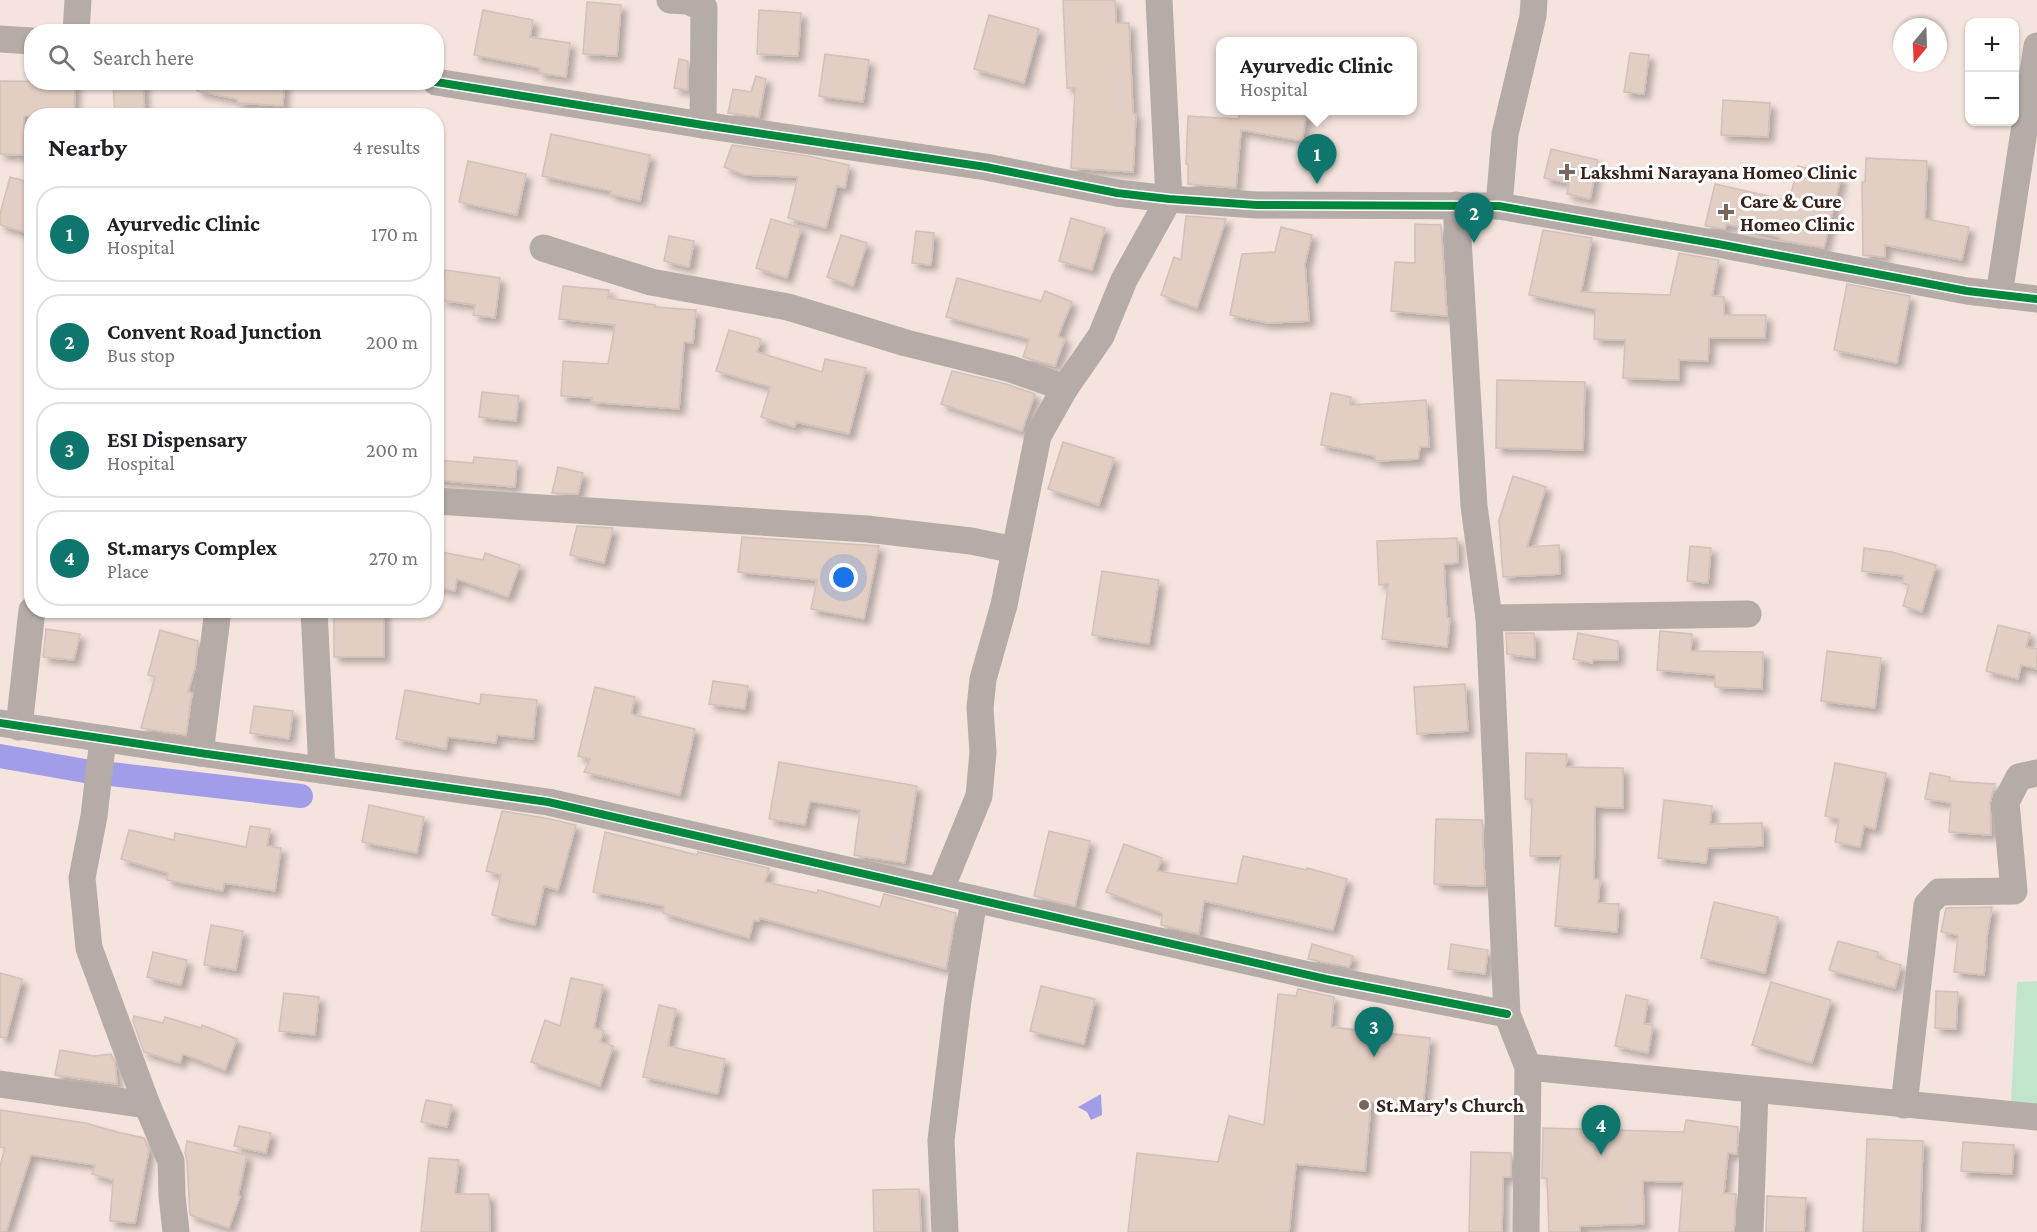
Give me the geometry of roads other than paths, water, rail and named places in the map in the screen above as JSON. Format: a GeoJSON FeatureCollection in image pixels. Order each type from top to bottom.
{"type":"FeatureCollection","features":[{"type":"Feature","properties":{"kind":"street"},"geometry":{"type":"LineString","coordinates":[[76,24],[78,0]]}},
{"type":"Feature","properties":{"kind":"street"},"geometry":{"type":"LineString","coordinates":[[670,0],[687,2],[704,8],[703,125]]}},
{"type":"Feature","properties":{"kind":"street"},"geometry":{"type":"LineString","coordinates":[[940,891],[979,796],[983,752],[980,708],[983,679],[1004,604],[1038,436],[1065,388],[1101,336],[1124,280],[1169,199],[1159,0]]}},
{"type":"Feature","properties":{"kind":"street"},"geometry":{"type":"LineString","coordinates":[[1499,206],[1505,134],[1533,16],[1534,0]]}},
{"type":"Feature","properties":{"kind":"street"},"geometry":{"type":"LineString","coordinates":[[0,39],[24,40]]}},
{"type":"Feature","properties":{"kind":"street"},"geometry":{"type":"LineString","coordinates":[[1999,295],[2037,46]]}},
{"type":"Feature","properties":{"kind":"street"},"geometry":{"type":"LineString","coordinates":[[444,83],[986,167],[1117,193],[1257,205],[1499,206],[1967,291],[2037,299]]}},
{"type":"Feature","properties":{"kind":"street"},"geometry":{"type":"LineString","coordinates":[[1456,205],[1474,506],[1489,618],[1507,1014],[1528,1067],[1526,1232]]}},
{"type":"Feature","properties":{"kind":"street"},"geometry":{"type":"LineString","coordinates":[[543,248],[651,282],[788,307],[906,343],[1011,369],[1065,388]]}},
{"type":"Feature","properties":{"kind":"street"},"geometry":{"type":"LineString","coordinates":[[444,502],[867,529],[971,541],[1015,550]]}},
{"type":"Feature","properties":{"kind":"street"},"geometry":{"type":"LineString","coordinates":[[1489,618],[1748,614]]}},
{"type":"Feature","properties":{"kind":"street"},"geometry":{"type":"LineString","coordinates":[[30,618],[10,725],[100,763],[200,753],[548,801],[1326,979],[1507,1014]]}},
{"type":"Feature","properties":{"kind":"street"},"geometry":{"type":"LineString","coordinates":[[200,753],[217,618]]}},
{"type":"Feature","properties":{"kind":"street"},"geometry":{"type":"LineString","coordinates":[[315,618],[322,770]]}},
{"type":"Feature","properties":{"kind":"street"},"geometry":{"type":"LineString","coordinates":[[100,763],[94,816],[82,878],[89,948],[147,1105],[171,1161],[176,1232]]}},
{"type":"Feature","properties":{"kind":"street"},"geometry":{"type":"LineString","coordinates":[[1904,1105],[1927,905],[1939,892],[2014,891],[2006,802],[2019,777],[2037,773]]}},
{"type":"Feature","properties":{"kind":"street"},"geometry":{"type":"LineString","coordinates":[[945,1232],[941,1140],[958,1000],[974,899]]}},
{"type":"Feature","properties":{"kind":"street"},"geometry":{"type":"LineString","coordinates":[[1528,1067],[2037,1117]]}},
{"type":"Feature","properties":{"kind":"street"},"geometry":{"type":"LineString","coordinates":[[0,1084],[147,1105]]}},
{"type":"Feature","properties":{"kind":"street"},"geometry":{"type":"LineString","coordinates":[[1750,1232],[1755,1091]]}},
{"type":"Feature","properties":{"kind":"waterway"},"geometry":{"type":"LineString","coordinates":[[0,756],[85,771],[301,796]]}},
{"type":"Feature","properties":{"kind":"place","name":"Lakshmi Narayana Homeo Clinic"},"geometry":{"type":"Point","coordinates":[1567,172]}},
{"type":"Feature","properties":{"kind":"place","name":"Ayurvedic Clinic"},"geometry":{"type":"Point","coordinates":[1317,184]}},
{"type":"Feature","properties":{"kind":"place","name":"Care & Cure Homeo Clinic"},"geometry":{"type":"Point","coordinates":[1726,212]}},
{"type":"Feature","properties":{"kind":"place","name":"Convent Road Junction"},"geometry":{"type":"Point","coordinates":[1474,243]}},
{"type":"Feature","properties":{"kind":"place","name":"ESI Dispensary"},"geometry":{"type":"Point","coordinates":[1374,1057]}},
{"type":"Feature","properties":{"kind":"place","name":"St.Mary's Church"},"geometry":{"type":"Point","coordinates":[1364,1105]}},
{"type":"Feature","properties":{"kind":"place","name":"St.marys Complex"},"geometry":{"type":"Point","coordinates":[1601,1155]}}]}
